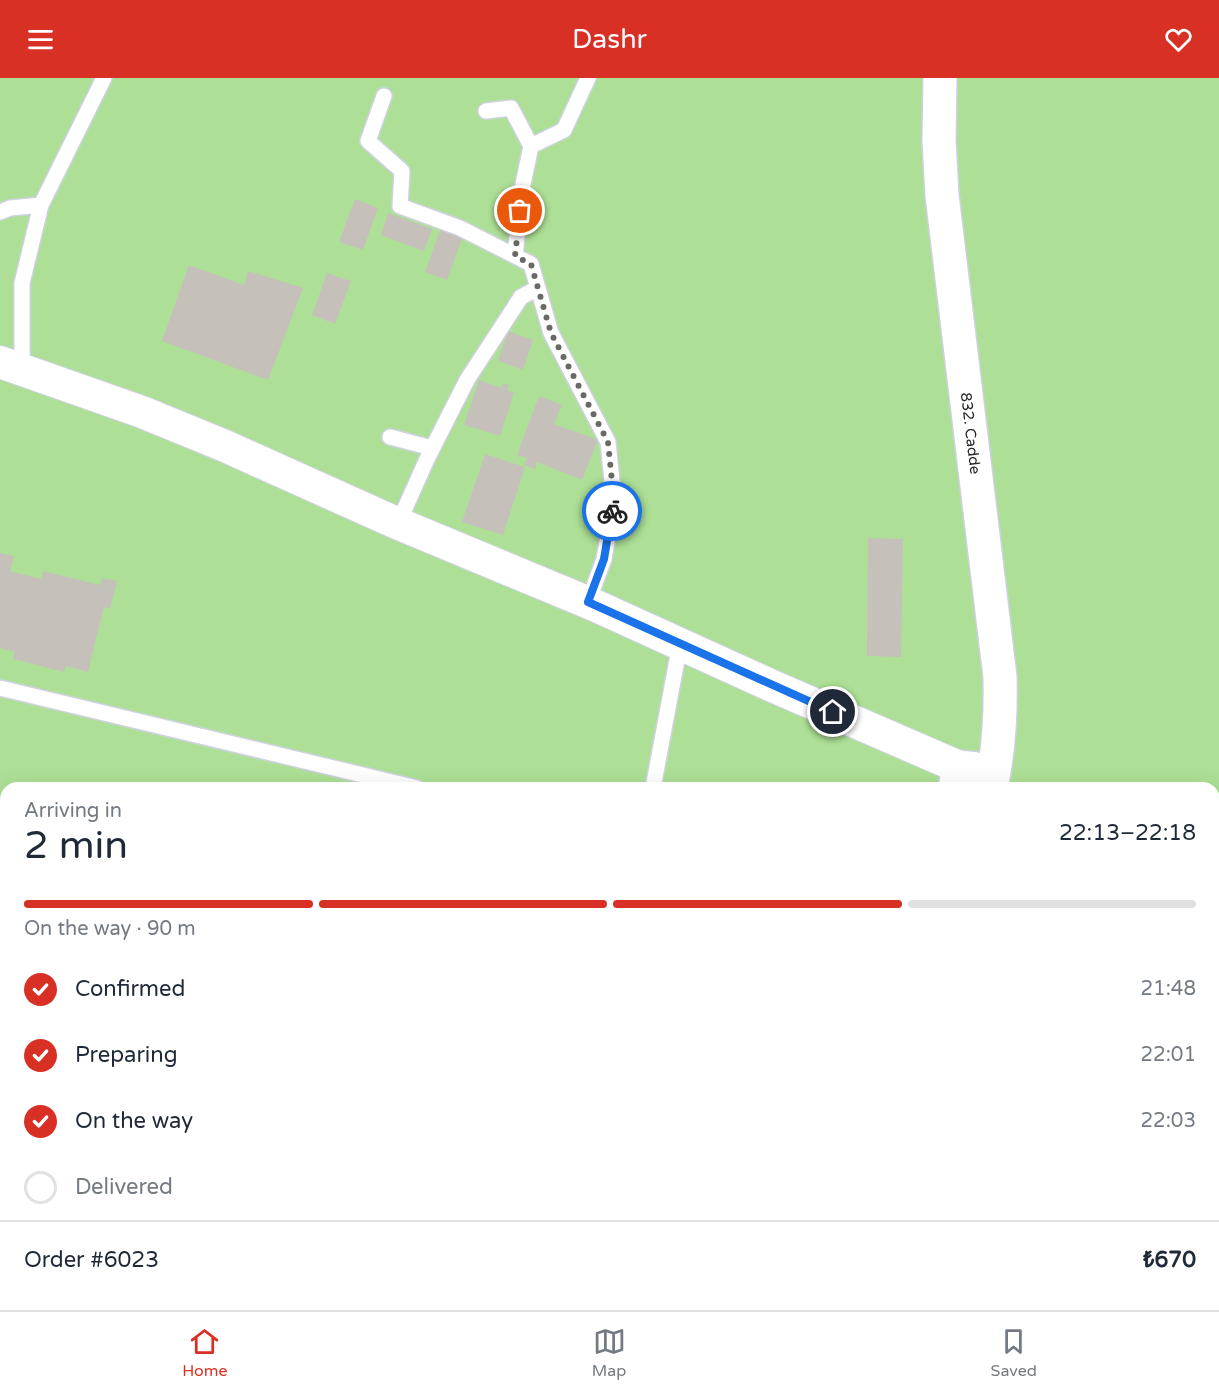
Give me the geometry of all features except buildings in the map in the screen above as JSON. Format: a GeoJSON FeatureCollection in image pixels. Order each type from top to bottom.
{"type":"FeatureCollection","features":[{"type":"Feature","properties":{"kind":"street","name":"832. Cadde"},"geometry":{"type":"LineString","coordinates":[[940,78],[939,141],[944,207],[1000,677],[1001,720],[998,753],[970,778]]}},
{"type":"Feature","properties":{"kind":"street"},"geometry":{"type":"LineString","coordinates":[[11,365],[142,412],[225,446],[398,524],[588,602],[970,778]]}},
{"type":"Feature","properties":{"kind":"lane"},"geometry":{"type":"LineString","coordinates":[[11,365],[22,283],[42,205],[104,78]]}},
{"type":"Feature","properties":{"kind":"lane"},"geometry":{"type":"LineString","coordinates":[[531,146],[564,130],[588,78]]}},
{"type":"Feature","properties":{"kind":"lane"},"geometry":{"type":"LineString","coordinates":[[384,96],[368,141],[402,171],[400,206],[460,228],[531,264],[551,333],[608,442],[614,501],[604,559],[588,602]]}},
{"type":"Feature","properties":{"kind":"lane"},"geometry":{"type":"LineString","coordinates":[[486,111],[511,108],[531,146],[522,189],[515,256]]}},
{"type":"Feature","properties":{"kind":"lane"},"geometry":{"type":"LineString","coordinates":[[0,213],[10,208],[42,205]]}},
{"type":"Feature","properties":{"kind":"lane"},"geometry":{"type":"LineString","coordinates":[[398,524],[432,448],[468,380],[521,297],[538,288]]}},
{"type":"Feature","properties":{"kind":"lane"},"geometry":{"type":"LineString","coordinates":[[390,437],[432,448]]}},
{"type":"Feature","properties":{"kind":"lane"},"geometry":{"type":"LineString","coordinates":[[654,782],[680,644]]}},
{"type":"Feature","properties":{"kind":"lane"},"geometry":{"type":"LineString","coordinates":[[0,688],[392,782]]}},
{"type":"Feature","properties":{"kind":"green space"},"geometry":{"type":"Polygon","coordinates":[[[0,78],[1219,78],[1219,782],[0,782],[0,78]]]}},
{"type":"Feature","properties":{"kind":"way so far"},"geometry":{"type":"LineString","coordinates":[[520,211],[515,256],[531,264],[551,333],[608,442],[614,501],[612,511]]}},
{"type":"Feature","properties":{"kind":"route"},"geometry":{"type":"LineString","coordinates":[[612,511],[604,559],[588,602],[833,712]]}}]}
